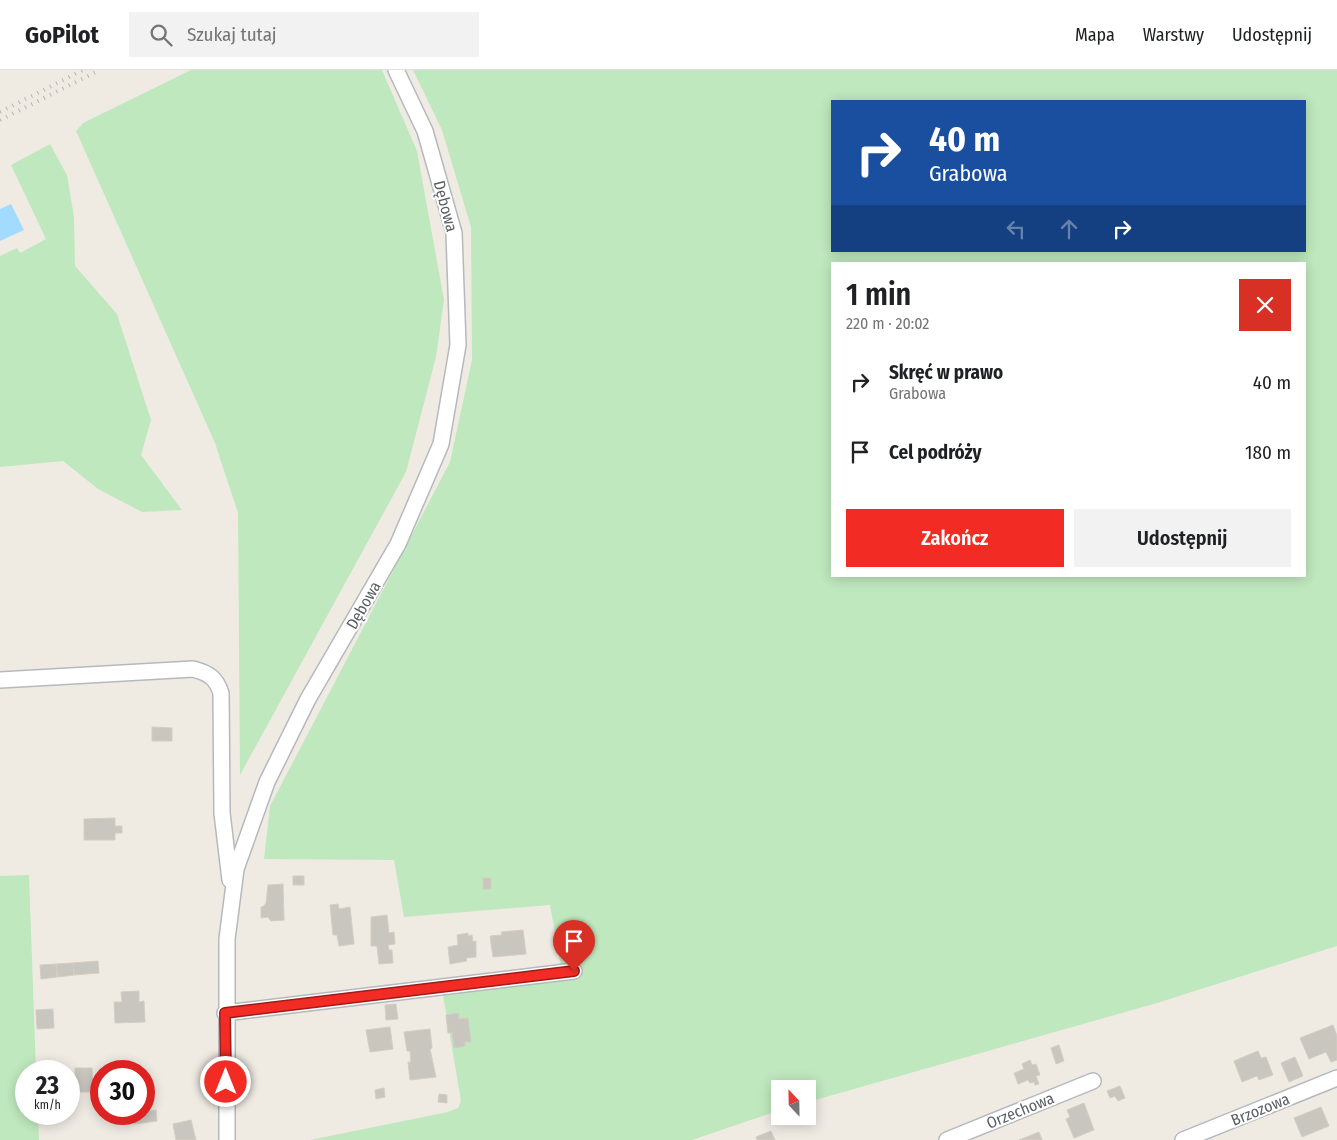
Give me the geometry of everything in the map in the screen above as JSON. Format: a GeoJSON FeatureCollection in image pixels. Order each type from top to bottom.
{"type":"FeatureCollection","features":[{"type":"Feature","properties":{"kind":"street","name":"Dębowa"},"geometry":{"type":"LineString","coordinates":[[227,1140],[225,1013],[227,939],[236,869],[267,782],[308,700],[398,544],[441,444],[458,345],[454,232],[425,130],[396,70]]}},
{"type":"Feature","properties":{"kind":"street"},"geometry":{"type":"LineString","coordinates":[[0,680],[193,669],[207,672],[217,682],[221,694],[222,814],[232,896]]}},
{"type":"Feature","properties":{"kind":"street"},"geometry":{"type":"LineString","coordinates":[[225,1013],[574,971]]}},
{"type":"Feature","properties":{"kind":"street","name":"Brzozowa"},"geometry":{"type":"LineString","coordinates":[[1183,1140],[1337,1078]]}},
{"type":"Feature","properties":{"kind":"street","name":"Orzechowa"},"geometry":{"type":"LineString","coordinates":[[947,1140],[1093,1081]]}},
{"type":"Feature","properties":{"kind":"green space"},"geometry":{"type":"Polygon","coordinates":[[[191,70],[382,70],[417,151],[444,300],[436,357],[406,472],[240,775],[238,513],[215,443],[76,131],[83,123],[191,70]]]}},
{"type":"Feature","properties":{"kind":"green space"},"geometry":{"type":"Polygon","coordinates":[[[413,70],[1337,70],[1337,946],[1157,1003],[816,1100],[816,1080],[771,1080],[771,1113],[692,1140],[310,1140],[448,1112],[458,1108],[461,1101],[442,989],[563,978],[550,905],[404,917],[394,860],[264,859],[270,806],[450,462],[472,360],[471,227],[442,130],[413,70]]]}},
{"type":"Feature","properties":{"kind":"green space"},"geometry":{"type":"Polygon","coordinates":[[[50,144],[67,175],[74,217],[75,266],[117,314],[151,420],[141,455],[182,510],[142,512],[98,489],[63,461],[0,467],[0,256],[17,248],[20,253],[46,239],[11,165],[50,144]]]}},
{"type":"Feature","properties":{"kind":"green space"},"geometry":{"type":"Polygon","coordinates":[[[29,875],[36,1060],[15,1060],[15,1125],[38,1125],[39,1140],[0,1140],[0,876],[29,875]]]}},
{"type":"Feature","properties":{"kind":"water"},"geometry":{"type":"Polygon","coordinates":[[[11,204],[24,230],[0,241],[0,209],[11,204]]]}},
{"type":"Feature","properties":{"kind":"building"},"geometry":{"type":"Polygon","coordinates":[[[152,727],[172,728],[172,741],[152,741],[152,727]]]}},
{"type":"Feature","properties":{"kind":"building"},"geometry":{"type":"Polygon","coordinates":[[[115,818],[115,826],[122,826],[122,833],[115,833],[115,840],[84,840],[84,819],[115,818]]]}},
{"type":"Feature","properties":{"kind":"building"},"geometry":{"type":"Polygon","coordinates":[[[293,876],[304,876],[304,885],[293,885],[293,876]]]}},
{"type":"Feature","properties":{"kind":"building"},"geometry":{"type":"Polygon","coordinates":[[[483,878],[491,878],[491,889],[483,889],[483,878]]]}},
{"type":"Feature","properties":{"kind":"building"},"geometry":{"type":"Polygon","coordinates":[[[283,884],[284,920],[271,921],[268,917],[261,918],[261,907],[266,903],[268,885],[283,884]]]}},
{"type":"Feature","properties":{"kind":"building"},"geometry":{"type":"Polygon","coordinates":[[[338,904],[339,909],[350,907],[354,944],[339,946],[337,935],[333,935],[330,905],[338,904]]]}},
{"type":"Feature","properties":{"kind":"building"},"geometry":{"type":"Polygon","coordinates":[[[387,915],[389,933],[394,932],[395,944],[388,945],[389,950],[392,950],[393,963],[379,964],[377,946],[371,946],[371,917],[387,915]]]}},
{"type":"Feature","properties":{"kind":"building"},"geometry":{"type":"Polygon","coordinates":[[[523,930],[526,954],[493,957],[490,936],[502,935],[501,932],[523,930]]]}},
{"type":"Feature","properties":{"kind":"building"},"geometry":{"type":"Polygon","coordinates":[[[468,933],[468,936],[472,935],[473,942],[476,941],[476,957],[466,958],[467,961],[450,964],[448,947],[458,945],[457,935],[468,933]]]}},
{"type":"Feature","properties":{"kind":"building"},"geometry":{"type":"Polygon","coordinates":[[[98,961],[99,973],[74,975],[73,963],[98,961]]]}},
{"type":"Feature","properties":{"kind":"building"},"geometry":{"type":"Polygon","coordinates":[[[73,963],[74,975],[58,977],[56,964],[73,963]]]}},
{"type":"Feature","properties":{"kind":"building"},"geometry":{"type":"Polygon","coordinates":[[[56,964],[57,977],[41,979],[40,965],[56,964]]]}},
{"type":"Feature","properties":{"kind":"building"},"geometry":{"type":"Polygon","coordinates":[[[139,991],[139,1002],[144,1001],[145,1022],[115,1023],[114,1002],[122,1002],[121,992],[139,991]]]}},
{"type":"Feature","properties":{"kind":"building"},"geometry":{"type":"Polygon","coordinates":[[[396,1004],[398,1019],[386,1020],[385,1005],[396,1004]]]}},
{"type":"Feature","properties":{"kind":"building"},"geometry":{"type":"Polygon","coordinates":[[[53,1009],[54,1028],[37,1029],[36,1010],[53,1009]]]}},
{"type":"Feature","properties":{"kind":"building"},"geometry":{"type":"Polygon","coordinates":[[[459,1013],[459,1019],[468,1018],[471,1042],[465,1042],[465,1046],[454,1048],[452,1032],[448,1033],[446,1015],[459,1013]]]}},
{"type":"Feature","properties":{"kind":"building"},"geometry":{"type":"Polygon","coordinates":[[[1333,1025],[1337,1036],[1337,1060],[1331,1062],[1326,1052],[1309,1059],[1300,1038],[1333,1025]]]}},
{"type":"Feature","properties":{"kind":"building"},"geometry":{"type":"Polygon","coordinates":[[[390,1027],[393,1049],[370,1052],[366,1030],[390,1027]]]}},
{"type":"Feature","properties":{"kind":"building"},"geometry":{"type":"Polygon","coordinates":[[[430,1029],[432,1048],[430,1049],[436,1077],[410,1080],[408,1062],[411,1062],[410,1051],[407,1051],[404,1032],[430,1029]]]}},
{"type":"Feature","properties":{"kind":"building"},"geometry":{"type":"Polygon","coordinates":[[[1059,1045],[1064,1061],[1056,1064],[1051,1048],[1059,1045]]]}},
{"type":"Feature","properties":{"kind":"building"},"geometry":{"type":"Polygon","coordinates":[[[1258,1051],[1261,1058],[1266,1057],[1273,1075],[1259,1080],[1257,1076],[1242,1082],[1234,1061],[1258,1051]]]}},
{"type":"Feature","properties":{"kind":"building"},"geometry":{"type":"Polygon","coordinates":[[[1295,1057],[1303,1076],[1289,1082],[1281,1063],[1295,1057]]]}},
{"type":"Feature","properties":{"kind":"building"},"geometry":{"type":"Polygon","coordinates":[[[1030,1060],[1032,1065],[1036,1064],[1040,1075],[1036,1076],[1039,1084],[1035,1085],[1034,1082],[1030,1083],[1028,1080],[1018,1084],[1014,1073],[1024,1069],[1022,1064],[1030,1060]]]}},
{"type":"Feature","properties":{"kind":"building"},"geometry":{"type":"Polygon","coordinates":[[[80,1068],[90,1068],[90,1092],[80,1092],[80,1068]]]}},
{"type":"Feature","properties":{"kind":"building"},"geometry":{"type":"Polygon","coordinates":[[[1120,1086],[1125,1098],[1118,1101],[1115,1096],[1110,1098],[1107,1091],[1120,1086]]]}},
{"type":"Feature","properties":{"kind":"building"},"geometry":{"type":"Polygon","coordinates":[[[384,1088],[385,1097],[376,1099],[375,1090],[384,1088]]]}},
{"type":"Feature","properties":{"kind":"building"},"geometry":{"type":"Polygon","coordinates":[[[439,1094],[447,1095],[447,1103],[438,1102],[439,1094]]]}},
{"type":"Feature","properties":{"kind":"building"},"geometry":{"type":"Polygon","coordinates":[[[1084,1103],[1094,1130],[1074,1138],[1066,1119],[1070,1117],[1067,1110],[1084,1103]]]}},
{"type":"Feature","properties":{"kind":"building"},"geometry":{"type":"Polygon","coordinates":[[[1321,1107],[1329,1126],[1302,1137],[1294,1118],[1321,1107]]]}},
{"type":"Feature","properties":{"kind":"building"},"geometry":{"type":"Polygon","coordinates":[[[155,1110],[157,1121],[155,1121],[155,1110]]]}},
{"type":"Feature","properties":{"kind":"building"},"geometry":{"type":"Polygon","coordinates":[[[191,1120],[196,1140],[176,1140],[173,1124],[191,1120]]]}},
{"type":"Feature","properties":{"kind":"building"},"geometry":{"type":"Polygon","coordinates":[[[771,1131],[775,1140],[757,1140],[756,1137],[771,1131]]]}},
{"type":"Feature","properties":{"kind":"building"},"geometry":{"type":"Polygon","coordinates":[[[1039,1132],[1042,1140],[1019,1140],[1039,1132]]]}},
{"type":"Feature","properties":{"kind":"railway"},"geometry":{"type":"LineString","coordinates":[[0,112],[83,70]]}},
{"type":"Feature","properties":{"kind":"railway"},"geometry":{"type":"LineString","coordinates":[[0,120],[100,70]]}},
{"type":"Feature","properties":{"kind":"route"},"geometry":{"type":"LineString","coordinates":[[226,1082],[225,1013],[574,971]]}}]}
